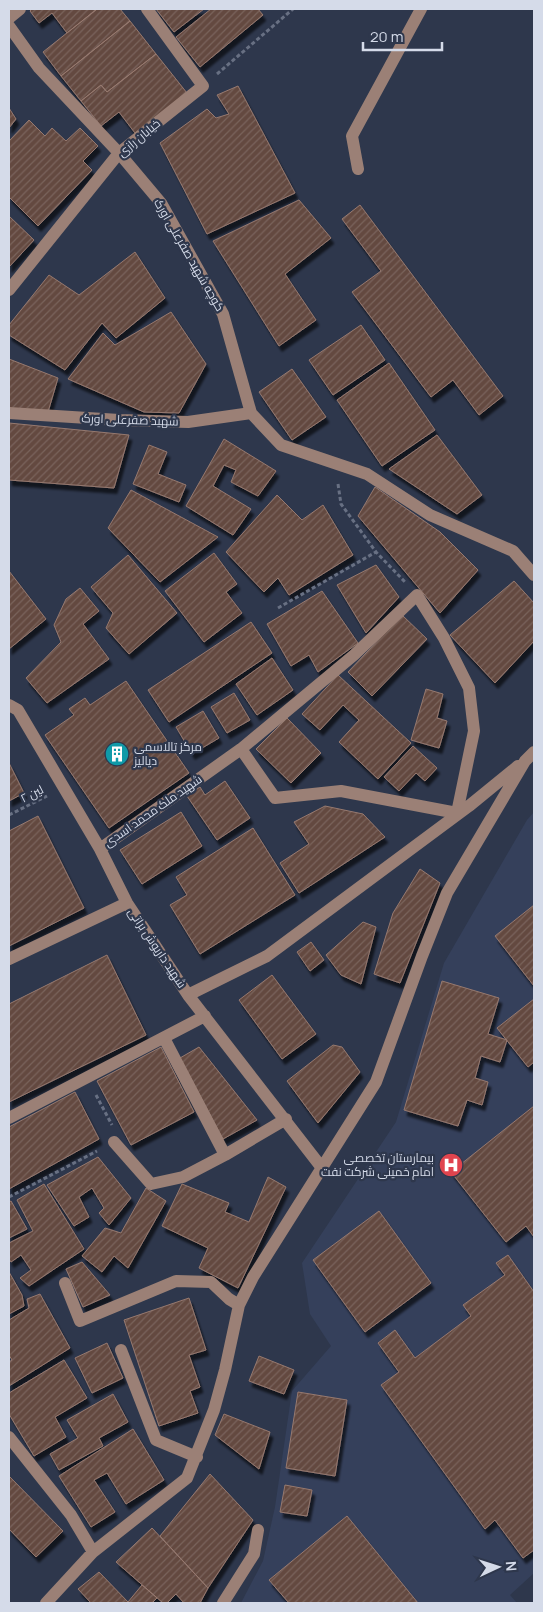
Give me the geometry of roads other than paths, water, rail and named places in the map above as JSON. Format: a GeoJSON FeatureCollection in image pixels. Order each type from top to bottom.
{"type":"FeatureCollection","features":[{"type":"Feature","properties":{"kind":"street"},"geometry":{"type":"LineString","coordinates":[[9,18],[20,9]]}},
{"type":"Feature","properties":{"kind":"street","name":"خیابان رازی"},"geometry":{"type":"LineString","coordinates":[[9,290],[119,153],[204,86],[147,9]]}},
{"type":"Feature","properties":{"kind":"street"},"geometry":{"type":"LineString","coordinates":[[358,169],[352,136],[421,9]]}},
{"type":"Feature","properties":{"kind":"street","name":"کوچه شهید صفرعلی اورک"},"geometry":{"type":"LineString","coordinates":[[9,26],[39,68],[119,153],[161,202],[223,314],[251,413],[281,445],[367,474],[430,515],[513,551],[534,575]]}},
{"type":"Feature","properties":{"kind":"street","name":"شهید صفرعلی اورک"},"geometry":{"type":"LineString","coordinates":[[9,414],[188,422],[251,413]]}},
{"type":"Feature","properties":{"kind":"street","name":"شهید ملک محمد اسدی"},"geometry":{"type":"LineString","coordinates":[[100,849],[241,749],[354,655],[417,595],[444,638],[469,688],[474,731],[463,810]]}},
{"type":"Feature","properties":{"kind":"street","name":"شهید داریوش براتی"},"geometry":{"type":"LineString","coordinates":[[9,705],[18,710],[100,849],[127,903],[188,995],[267,956],[463,810],[525,761]]}},
{"type":"Feature","properties":{"kind":"street"},"geometry":{"type":"LineString","coordinates":[[241,749],[275,798],[341,791],[463,810]]}},
{"type":"Feature","properties":{"kind":"street"},"geometry":{"type":"LineString","coordinates":[[46,1603],[93,1552],[188,1478],[214,1410],[239,1305],[253,1277],[376,1082],[447,894],[525,761],[534,752]]}},
{"type":"Feature","properties":{"kind":"street"},"geometry":{"type":"LineString","coordinates":[[9,959],[127,903]]}},
{"type":"Feature","properties":{"kind":"street"},"geometry":{"type":"LineString","coordinates":[[188,995],[286,1119],[322,1168]]}},
{"type":"Feature","properties":{"kind":"street"},"geometry":{"type":"LineString","coordinates":[[9,1118],[205,1016]]}},
{"type":"Feature","properties":{"kind":"street"},"geometry":{"type":"LineString","coordinates":[[164,1038],[225,1155]]}},
{"type":"Feature","properties":{"kind":"street"},"geometry":{"type":"LineString","coordinates":[[114,1142],[151,1184],[183,1177],[286,1119]]}},
{"type":"Feature","properties":{"kind":"street"},"geometry":{"type":"LineString","coordinates":[[65,1282],[80,1321],[176,1281],[211,1282],[229,1299],[239,1305]]}},
{"type":"Feature","properties":{"kind":"street"},"geometry":{"type":"LineString","coordinates":[[121,1350],[156,1440],[196,1457]]}},
{"type":"Feature","properties":{"kind":"street"},"geometry":{"type":"LineString","coordinates":[[9,1438],[71,1515],[93,1552]]}},
{"type":"Feature","properties":{"kind":"street"},"geometry":{"type":"LineString","coordinates":[[223,1603],[254,1554],[258,1530]]}},
{"type":"Feature","properties":{"kind":"place","name":"مرکز تالاسمی دیالیز"},"geometry":{"type":"Point","coordinates":[117,754]}},
{"type":"Feature","properties":{"kind":"place","name":"بیمارستان تخصصی امام خمینی شرکت نفت"},"geometry":{"type":"Point","coordinates":[451,1165]}}]}
